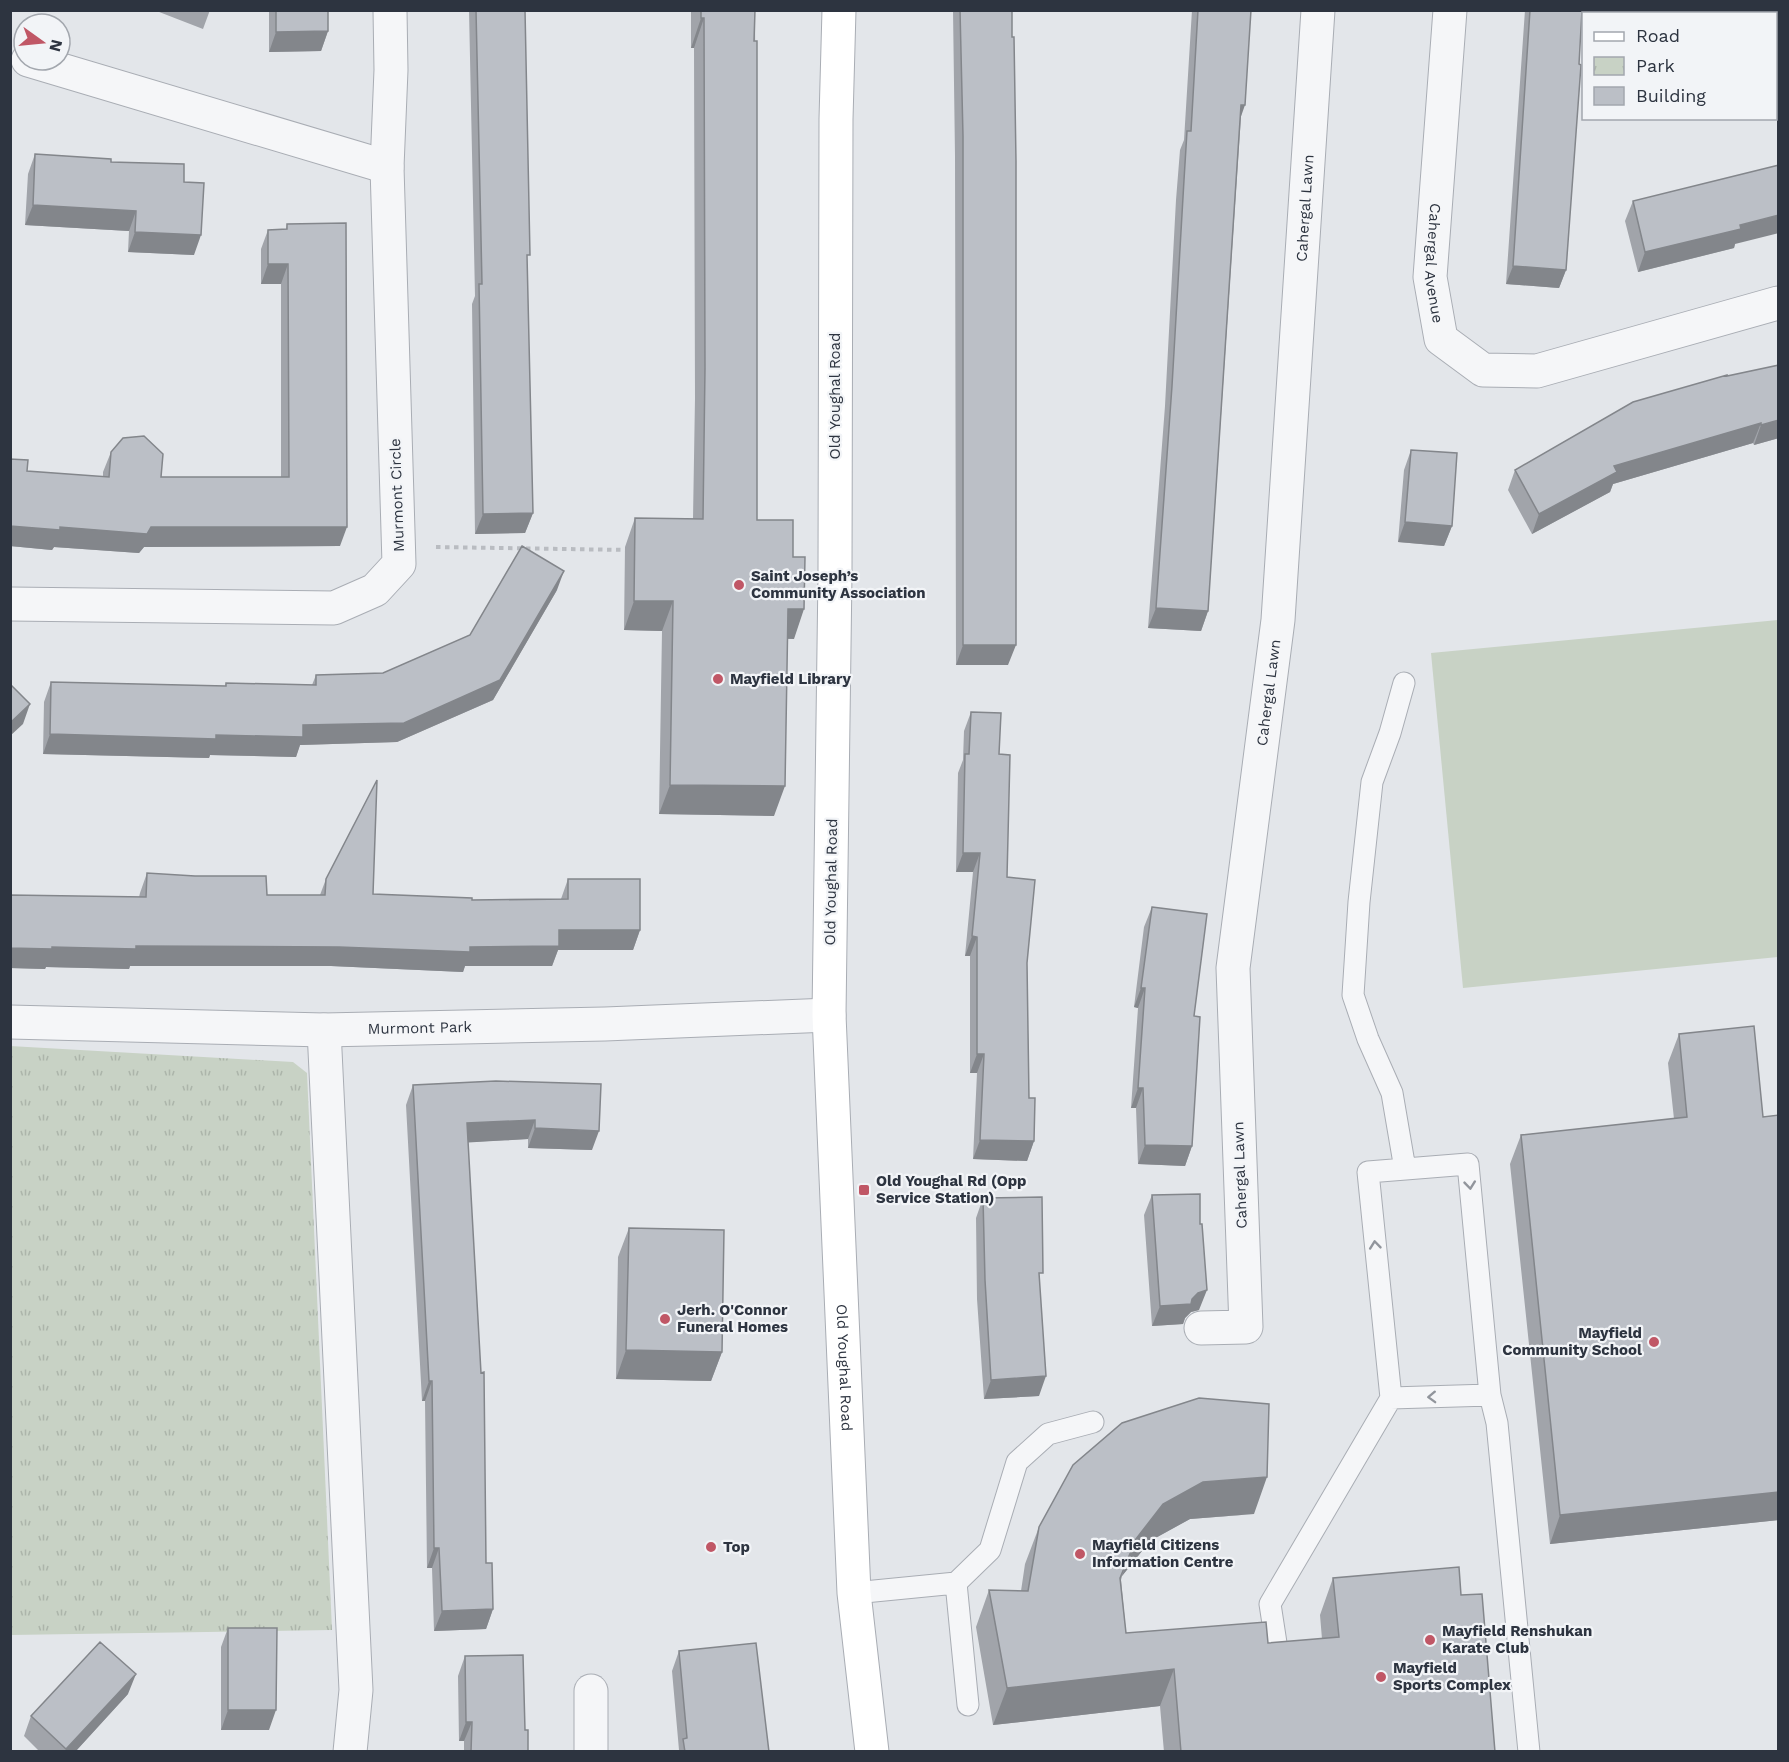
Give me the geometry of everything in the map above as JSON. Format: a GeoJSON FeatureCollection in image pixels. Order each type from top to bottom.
{"type":"FeatureCollection","features":[{"type":"Feature","properties":{"kind":"street","name":"Murmont Circle"},"geometry":{"type":"LineString","coordinates":[[10,604],[334,608],[375,590],[399,564],[387,166],[391,70],[390,10]]}},
{"type":"Feature","properties":{"kind":"street","name":"Old Youghal Road"},"geometry":{"type":"LineString","coordinates":[[839,10],[836,119],[835,562],[829,1015],[854,1593],[872,1752]]}},
{"type":"Feature","properties":{"kind":"street","name":"Cahergal Lawn"},"geometry":{"type":"LineString","coordinates":[[1202,1328],[1246,1327],[1233,968],[1278,620],[1318,10]]}},
{"type":"Feature","properties":{"kind":"street","name":"Cahergal Avenue"},"geometry":{"type":"LineString","coordinates":[[1450,10],[1430,277],[1441,339],[1483,370],[1537,371],[1779,303]]}},
{"type":"Feature","properties":{"kind":"street"},"geometry":{"type":"LineString","coordinates":[[69,72],[387,166]]}},
{"type":"Feature","properties":{"kind":"street","name":"Murmont Park"},"geometry":{"type":"LineString","coordinates":[[10,1022],[324,1030],[829,1015]]}},
{"type":"Feature","properties":{"kind":"street"},"geometry":{"type":"LineString","coordinates":[[324,1030],[356,1690],[350,1752]]}},
{"type":"Feature","properties":{"kind":"street"},"geometry":{"type":"LineString","coordinates":[[591,1691],[591,1752]]}},
{"type":"Feature","properties":{"kind":"lane"},"geometry":{"type":"LineString","coordinates":[[1404,684],[1390,733],[1371,783],[1359,902],[1353,995],[1368,1039],[1392,1093],[1405,1169]]}},
{"type":"Feature","properties":{"kind":"lane"},"geometry":{"type":"LineString","coordinates":[[1276,1643],[1270,1604],[1391,1398],[1368,1172],[1468,1164],[1490,1395],[1497,1423],[1529,1752]]}},
{"type":"Feature","properties":{"kind":"lane"},"geometry":{"type":"LineString","coordinates":[[1391,1398],[1490,1395]]}},
{"type":"Feature","properties":{"kind":"lane"},"geometry":{"type":"LineString","coordinates":[[854,1593],[956,1583],[990,1550],[1017,1462],[1048,1434],[1093,1422]]}},
{"type":"Feature","properties":{"kind":"lane"},"geometry":{"type":"LineString","coordinates":[[956,1583],[968,1705]]}},
{"type":"Feature","properties":{"kind":"path"},"geometry":{"type":"LineString","coordinates":[[435,547],[634,550]]}},
{"type":"Feature","properties":{"kind":"green space"},"geometry":{"type":"Polygon","coordinates":[[[1778,620],[1778,957],[1463,988],[1431,653],[1778,620]]]}},
{"type":"Feature","properties":{"kind":"green space"},"geometry":{"type":"Polygon","coordinates":[[[10,1046],[293,1062],[307,1073],[332,1630],[11,1635],[10,1046]]]}},
{"type":"Feature","properties":{"kind":"building"},"geometry":{"type":"Polygon","coordinates":[[[276,10],[328,10],[328,31],[276,32],[276,10]]]}},
{"type":"Feature","properties":{"kind":"building"},"geometry":{"type":"Polygon","coordinates":[[[476,10],[525,10],[530,255],[527,255],[533,513],[483,514],[479,284],[482,284],[476,10]]]}},
{"type":"Feature","properties":{"kind":"building"},"geometry":{"type":"Polygon","coordinates":[[[701,10],[755,10],[754,41],[757,41],[757,520],[793,520],[793,557],[805,557],[804,609],[788,609],[785,786],[670,785],[673,601],[634,601],[635,518],[703,519],[704,18],[701,18],[701,10]]]}},
{"type":"Feature","properties":{"kind":"building"},"geometry":{"type":"Polygon","coordinates":[[[960,10],[1012,10],[1016,161],[1016,645],[963,645],[963,136],[960,10]]]}},
{"type":"Feature","properties":{"kind":"building"},"geometry":{"type":"Polygon","coordinates":[[[1198,10],[1251,10],[1245,105],[1241,105],[1208,611],[1156,608],[1187,131],[1191,131],[1198,10]]]}},
{"type":"Feature","properties":{"kind":"building"},"geometry":{"type":"Polygon","coordinates":[[[1530,10],[1582,10],[1579,64],[1581,65],[1566,270],[1513,266],[1530,10]]]}},
{"type":"Feature","properties":{"kind":"building"},"geometry":{"type":"Polygon","coordinates":[[[35,154],[111,159],[111,162],[184,164],[184,182],[204,183],[201,235],[135,232],[136,211],[33,205],[35,154]]]}},
{"type":"Feature","properties":{"kind":"building"},"geometry":{"type":"Polygon","coordinates":[[[1779,165],[1779,215],[1740,225],[1741,229],[1645,252],[1633,201],[1779,165]]]}},
{"type":"Feature","properties":{"kind":"building"},"geometry":{"type":"Polygon","coordinates":[[[346,223],[347,527],[151,527],[147,534],[60,527],[60,530],[10,526],[10,459],[28,460],[27,471],[109,477],[111,452],[123,438],[144,436],[163,454],[161,477],[289,477],[288,264],[268,264],[268,230],[287,229],[287,224],[346,223]]]}},
{"type":"Feature","properties":{"kind":"building"},"geometry":{"type":"Polygon","coordinates":[[[1779,365],[1779,420],[1761,425],[1761,423],[1614,466],[1617,472],[1539,514],[1515,470],[1633,402],[1727,375],[1779,365]]]}},
{"type":"Feature","properties":{"kind":"building"},"geometry":{"type":"Polygon","coordinates":[[[1411,450],[1457,453],[1452,526],[1405,522],[1411,450]]]}},
{"type":"Feature","properties":{"kind":"building"},"geometry":{"type":"Polygon","coordinates":[[[522,546],[564,571],[500,680],[404,723],[303,725],[303,737],[216,735],[216,739],[50,734],[51,682],[226,686],[226,683],[316,685],[316,675],[383,673],[470,635],[522,546]]]}},
{"type":"Feature","properties":{"kind":"building"},"geometry":{"type":"Polygon","coordinates":[[[10,684],[30,704],[10,723],[10,684]]]}},
{"type":"Feature","properties":{"kind":"building"},"geometry":{"type":"Polygon","coordinates":[[[971,712],[1001,713],[999,754],[1010,755],[1007,877],[1035,880],[1027,963],[1029,1098],[1035,1098],[1034,1141],[980,1140],[984,1054],[977,1054],[977,937],[972,936],[980,853],[963,853],[965,754],[969,754],[971,712]]]}},
{"type":"Feature","properties":{"kind":"building"},"geometry":{"type":"Polygon","coordinates":[[[377,780],[373,894],[472,898],[472,900],[568,899],[568,879],[640,879],[640,930],[559,930],[559,946],[470,947],[470,952],[339,947],[10,948],[10,895],[146,897],[147,873],[266,876],[267,895],[325,895],[326,879],[377,780]]]}},
{"type":"Feature","properties":{"kind":"building"},"geometry":{"type":"Polygon","coordinates":[[[1152,907],[1207,914],[1194,1016],[1200,1017],[1192,1146],[1145,1145],[1143,1088],[1138,1088],[1145,988],[1141,988],[1152,907]]]}},
{"type":"Feature","properties":{"kind":"building","name":"Mayfield Community School"},"geometry":{"type":"Polygon","coordinates":[[[1754,1026],[1763,1117],[1779,1115],[1779,1492],[1560,1515],[1521,1135],[1687,1117],[1679,1034],[1754,1026]]]}},
{"type":"Feature","properties":{"kind":"building"},"geometry":{"type":"Polygon","coordinates":[[[496,1081],[601,1084],[599,1131],[535,1128],[535,1120],[467,1123],[481,1373],[484,1372],[486,1563],[492,1563],[493,1609],[442,1611],[439,1548],[434,1548],[432,1381],[429,1381],[413,1085],[496,1081]]]}},
{"type":"Feature","properties":{"kind":"building"},"geometry":{"type":"Polygon","coordinates":[[[1200,1194],[1200,1224],[1202,1224],[1207,1290],[1198,1293],[1192,1299],[1191,1304],[1160,1306],[1152,1195],[1200,1194]]]}},
{"type":"Feature","properties":{"kind":"building"},"geometry":{"type":"Polygon","coordinates":[[[1042,1197],[1043,1273],[1039,1273],[1046,1376],[991,1380],[983,1198],[1042,1197]]]}},
{"type":"Feature","properties":{"kind":"building","name":"Jerh. O'Connor Funeral Homes"},"geometry":{"type":"Polygon","coordinates":[[[629,1228],[724,1230],[722,1352],[626,1350],[629,1228]]]}},
{"type":"Feature","properties":{"kind":"building"},"geometry":{"type":"Polygon","coordinates":[[[1199,1398],[1269,1404],[1267,1477],[1203,1482],[1163,1504],[1136,1539],[1120,1578],[1126,1633],[1266,1622],[1268,1643],[1339,1637],[1333,1578],[1459,1567],[1461,1595],[1482,1594],[1495,1752],[1181,1752],[1174,1669],[1007,1688],[989,1590],[1028,1591],[1039,1527],[1073,1465],[1122,1423],[1199,1398]]]}},
{"type":"Feature","properties":{"kind":"building"},"geometry":{"type":"Polygon","coordinates":[[[228,1628],[277,1628],[276,1710],[228,1710],[228,1628]]]}},
{"type":"Feature","properties":{"kind":"building"},"geometry":{"type":"Polygon","coordinates":[[[100,1642],[136,1674],[66,1749],[31,1716],[100,1642]]]}},
{"type":"Feature","properties":{"kind":"building"},"geometry":{"type":"Polygon","coordinates":[[[756,1643],[769,1752],[685,1752],[683,1739],[687,1738],[679,1651],[756,1643]]]}},
{"type":"Feature","properties":{"kind":"building"},"geometry":{"type":"Polygon","coordinates":[[[523,1655],[525,1730],[528,1730],[528,1752],[471,1752],[472,1722],[466,1722],[465,1656],[523,1655]]]}},
{"type":"Feature","properties":{"kind":"place","name":"Saint Joseph’s Community Association"},"geometry":{"type":"Point","coordinates":[739,585]}},
{"type":"Feature","properties":{"kind":"place","name":"Mayfield Library"},"geometry":{"type":"Point","coordinates":[718,679]}},
{"type":"Feature","properties":{"kind":"place","name":"Old Youghal Rd (Opp Service Station)"},"geometry":{"type":"Point","coordinates":[864,1190]}},
{"type":"Feature","properties":{"kind":"place","name":"Jerh. O'Connor Funeral Homes"},"geometry":{"type":"Point","coordinates":[665,1319]}},
{"type":"Feature","properties":{"kind":"place","name":"Mayfield Community School"},"geometry":{"type":"Point","coordinates":[1654,1342]}},
{"type":"Feature","properties":{"kind":"place","name":"Top"},"geometry":{"type":"Point","coordinates":[711,1547]}},
{"type":"Feature","properties":{"kind":"place","name":"Mayfield Citizens Information Centre"},"geometry":{"type":"Point","coordinates":[1080,1554]}},
{"type":"Feature","properties":{"kind":"place","name":"Mayfield Renshukan Karate Club"},"geometry":{"type":"Point","coordinates":[1430,1640]}},
{"type":"Feature","properties":{"kind":"place","name":"Mayfield Sports Complex"},"geometry":{"type":"Point","coordinates":[1381,1677]}}]}
